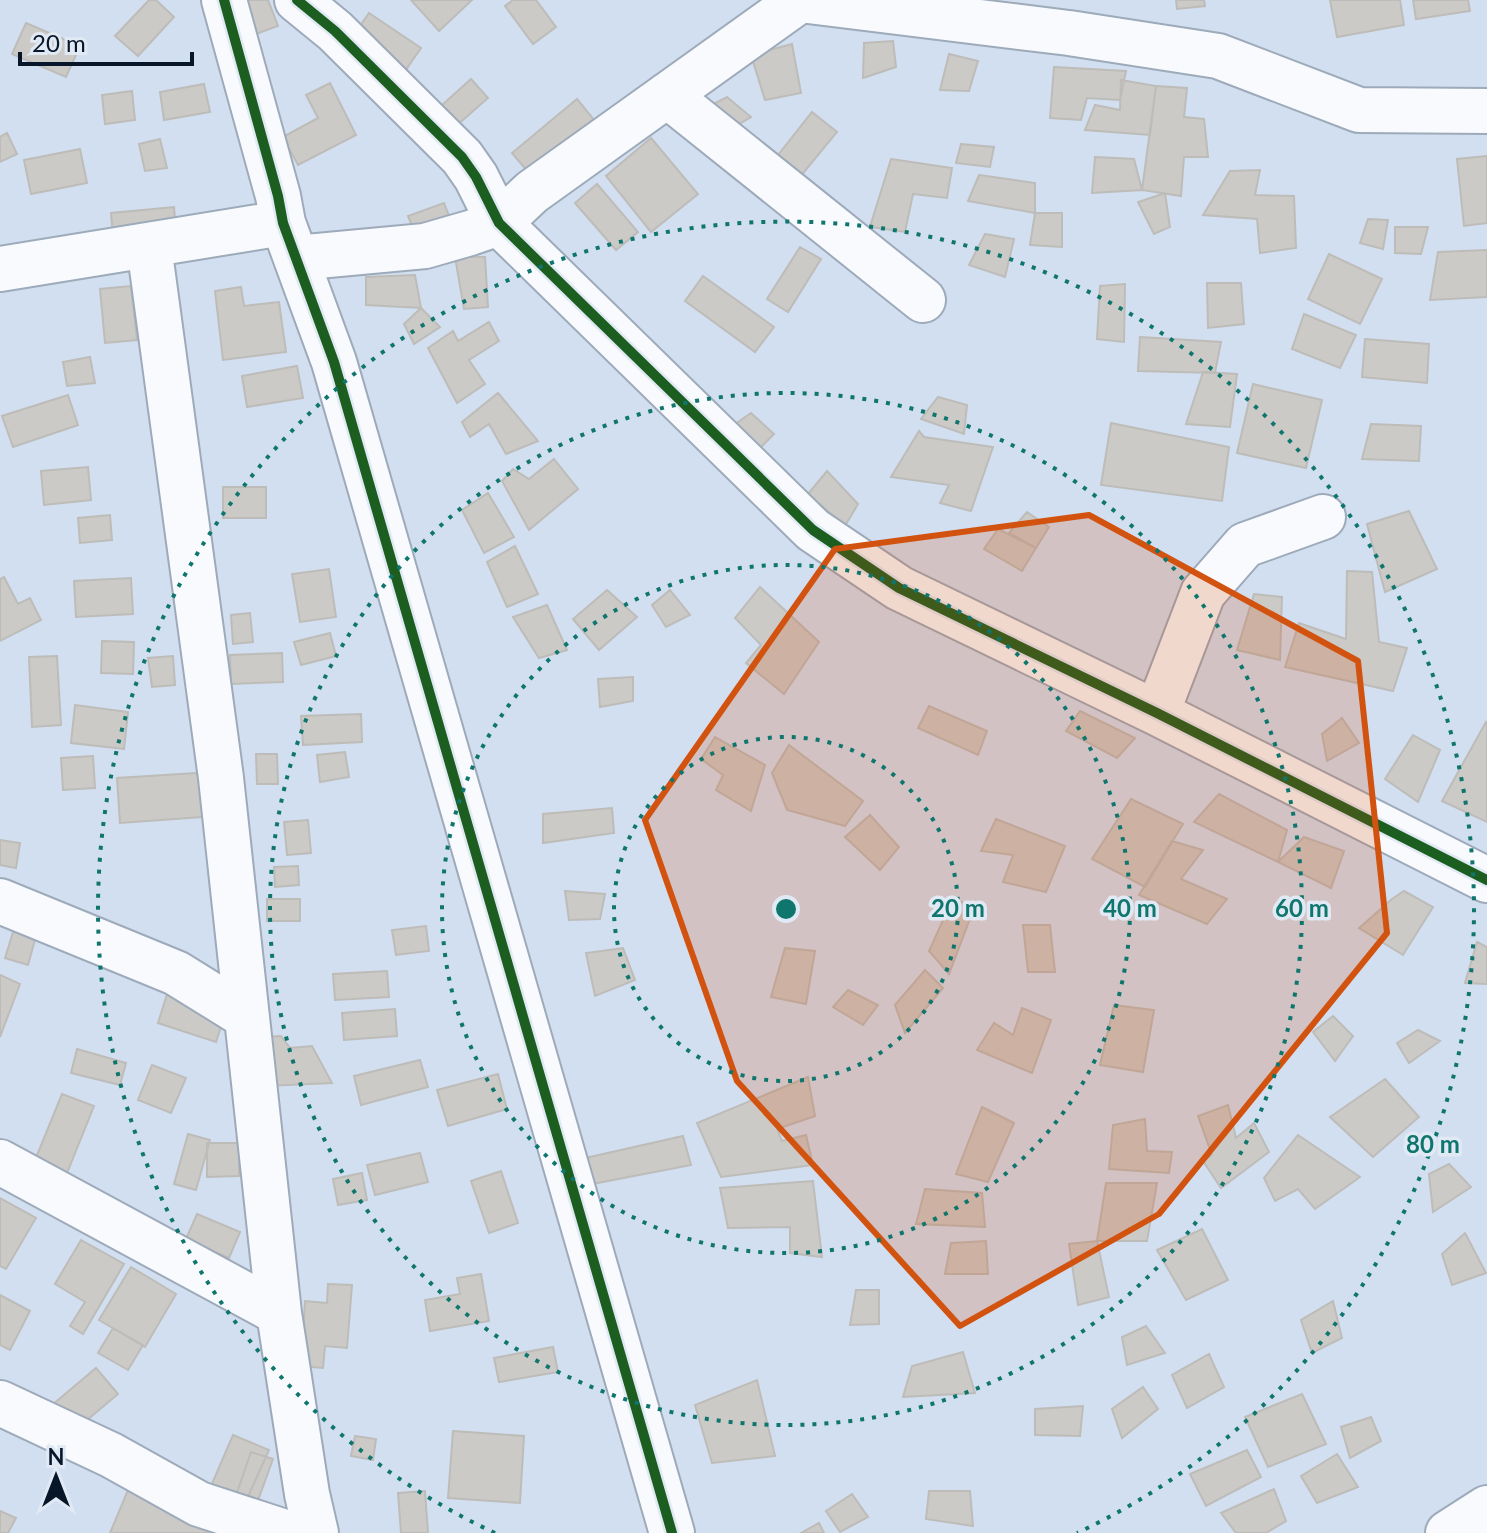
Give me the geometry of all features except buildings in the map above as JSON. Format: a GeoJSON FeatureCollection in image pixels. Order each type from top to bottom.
{"type":"FeatureCollection","features":[{"type":"Feature","properties":{"kind":"street"},"geometry":{"type":"LineString","coordinates":[[224,0],[290,240],[334,362],[672,1533]]}},
{"type":"Feature","properties":{"kind":"street"},"geometry":{"type":"LineString","coordinates":[[297,0],[335,31],[462,157],[476,177],[499,223],[813,530],[899,588],[1157,713],[1487,880]]}},
{"type":"Feature","properties":{"kind":"street"},"geometry":{"type":"LineString","coordinates":[[0,269],[149,246],[290,240],[425,246],[499,223],[532,192],[800,0],[1069,33],[1218,56],[1359,110],[1487,111]]}},
{"type":"Feature","properties":{"kind":"street"},"geometry":{"type":"LineString","coordinates":[[667,95],[923,300]]}},
{"type":"Feature","properties":{"kind":"street"},"geometry":{"type":"LineString","coordinates":[[149,246],[221,778],[279,1313],[307,1494],[316,1533]]}},
{"type":"Feature","properties":{"kind":"street"},"geometry":{"type":"LineString","coordinates":[[1157,713],[1203,593],[1245,545],[1323,517]]}},
{"type":"Feature","properties":{"kind":"street"},"geometry":{"type":"LineString","coordinates":[[0,901],[176,973],[247,1017]]}},
{"type":"Feature","properties":{"kind":"street"},"geometry":{"type":"LineString","coordinates":[[0,1162],[279,1313]]}},
{"type":"Feature","properties":{"kind":"street"},"geometry":{"type":"LineString","coordinates":[[0,1403],[111,1455],[199,1504],[288,1533]]}},
{"type":"Feature","properties":{"kind":"street"},"geometry":{"type":"LineString","coordinates":[[1448,1533],[1487,1508]]}},
{"type":"Feature","properties":{"kind":"highlighted area"},"geometry":{"type":"Polygon","coordinates":[[[1089,515],[1358,661],[1387,933],[1159,1214],[960,1326],[737,1081],[645,820],[835,549],[1089,515]]]}},
{"type":"Feature","properties":{"kind":"cycle path"},"geometry":{"type":"LineString","coordinates":[[224,0],[283,223],[334,362],[672,1533]]}},
{"type":"Feature","properties":{"kind":"cycle path"},"geometry":{"type":"LineString","coordinates":[[297,0],[335,31],[462,157],[476,177],[499,223],[813,530],[899,588],[1157,713],[1487,880]]}}]}
